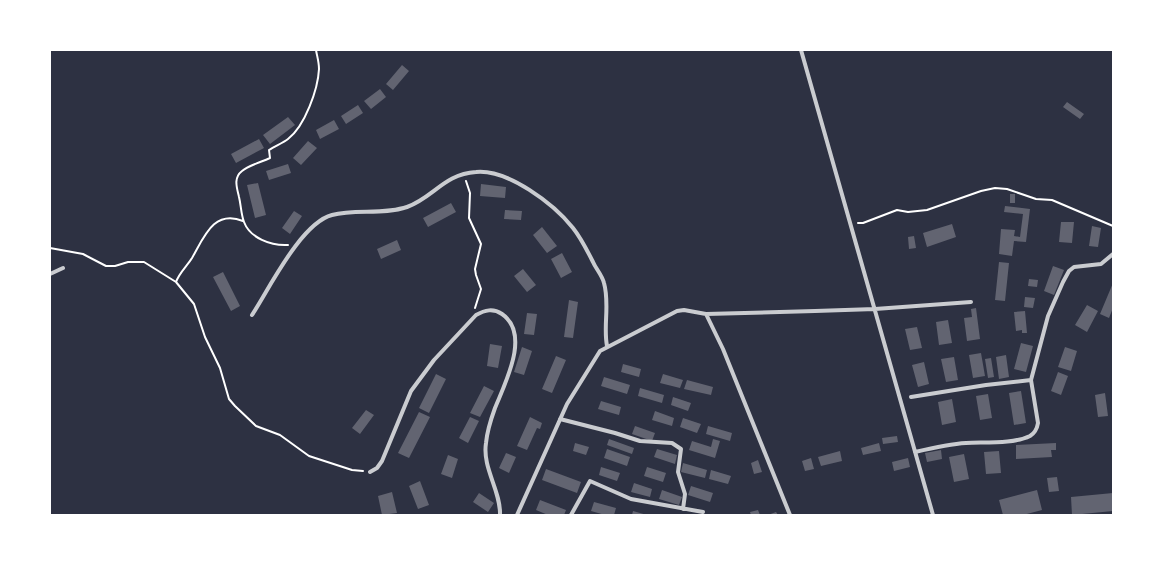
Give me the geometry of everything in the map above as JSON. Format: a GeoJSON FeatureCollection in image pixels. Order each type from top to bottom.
{"type":"FeatureCollection","features":[{"type":"Feature","properties":{"kind":"street"},"geometry":{"type":"LineString","coordinates":[[801,50],[933,515]]}},
{"type":"Feature","properties":{"kind":"street"},"geometry":{"type":"LineString","coordinates":[[252,315],[298,243],[322,219],[332,215],[383,211],[407,207],[451,178],[477,171],[491,174],[524,186],[552,207],[573,227],[604,283],[607,308],[606,338],[608,346]]}},
{"type":"Feature","properties":{"kind":"street"},"geometry":{"type":"LineString","coordinates":[[915,452],[941,445],[993,442],[1025,438],[1032,435],[1036,430],[1038,423],[1031,380],[1048,316],[1069,271],[1080,265],[1092,266],[1101,264],[1113,254]]}},
{"type":"Feature","properties":{"kind":"street"},"geometry":{"type":"LineString","coordinates":[[50,274],[63,268]]}},
{"type":"Feature","properties":{"kind":"street"},"geometry":{"type":"LineString","coordinates":[[517,515],[560,419],[590,364],[600,352],[608,346],[677,311],[684,310],[706,314],[875,309],[971,302]]}},
{"type":"Feature","properties":{"kind":"street"},"geometry":{"type":"LineString","coordinates":[[370,472],[378,468],[382,461],[404,405],[417,381],[434,360],[476,315],[485,310],[494,310],[502,314],[512,325],[514,332],[514,352],[512,364],[494,409],[486,443],[486,457],[498,499],[500,515]]}},
{"type":"Feature","properties":{"kind":"street"},"geometry":{"type":"LineString","coordinates":[[706,314],[723,349],[790,515]]}},
{"type":"Feature","properties":{"kind":"street"},"geometry":{"type":"LineString","coordinates":[[911,398],[986,385],[1031,380]]}},
{"type":"Feature","properties":{"kind":"street"},"geometry":{"type":"LineString","coordinates":[[560,419],[640,441],[672,443],[678,446],[681,449],[678,472],[685,494],[683,509]]}},
{"type":"Feature","properties":{"kind":"street"},"geometry":{"type":"LineString","coordinates":[[570,515],[590,480],[631,499],[703,512]]}},
{"type":"Feature","properties":{"kind":"path"},"geometry":{"type":"LineString","coordinates":[[298,243],[282,246],[271,244],[252,234],[244,221],[236,185],[237,178],[241,171],[270,158],[269,150],[288,140],[298,128],[310,105],[318,76],[319,67],[316,50]]}},
{"type":"Feature","properties":{"kind":"path"},"geometry":{"type":"LineString","coordinates":[[464,174],[470,193],[469,218],[481,244],[475,269],[481,289],[475,303],[476,315]]}},
{"type":"Feature","properties":{"kind":"path"},"geometry":{"type":"LineString","coordinates":[[850,224],[863,223],[897,210],[908,212],[927,210],[981,191],[995,188],[1007,190],[1036,200],[1052,200],[1113,226]]}},
{"type":"Feature","properties":{"kind":"path"},"geometry":{"type":"LineString","coordinates":[[176,282],[178,276],[185,269],[201,241],[215,223],[232,217],[244,221]]}},
{"type":"Feature","properties":{"kind":"path"},"geometry":{"type":"LineString","coordinates":[[50,248],[82,254],[106,266],[115,266],[128,262],[144,262],[176,282],[194,304],[204,337],[220,368],[229,399],[235,406],[256,426],[280,435],[309,456],[352,470],[370,472]]}},
{"type":"Feature","properties":{"kind":"building"},"geometry":{"type":"Polygon","coordinates":[[[402,65],[409,71],[393,90],[386,84],[402,65]]]}},
{"type":"Feature","properties":{"kind":"building"},"geometry":{"type":"Polygon","coordinates":[[[380,89],[386,97],[371,109],[364,101],[380,89]]]}},
{"type":"Feature","properties":{"kind":"building"},"geometry":{"type":"Polygon","coordinates":[[[1067,102],[1084,114],[1080,119],[1063,107],[1067,102]]]}},
{"type":"Feature","properties":{"kind":"building"},"geometry":{"type":"Polygon","coordinates":[[[358,105],[363,113],[346,124],[341,116],[358,105]]]}},
{"type":"Feature","properties":{"kind":"building"},"geometry":{"type":"Polygon","coordinates":[[[288,117],[295,125],[270,144],[263,135],[288,117]]]}},
{"type":"Feature","properties":{"kind":"building"},"geometry":{"type":"Polygon","coordinates":[[[334,120],[339,129],[320,139],[316,130],[334,120]]]}},
{"type":"Feature","properties":{"kind":"building"},"geometry":{"type":"Polygon","coordinates":[[[259,139],[264,148],[236,163],[231,154],[259,139]]]}},
{"type":"Feature","properties":{"kind":"building"},"geometry":{"type":"Polygon","coordinates":[[[308,141],[317,148],[301,165],[293,158],[308,141]]]}},
{"type":"Feature","properties":{"kind":"building"},"geometry":{"type":"Polygon","coordinates":[[[288,164],[291,173],[269,180],[266,171],[288,164]]]}},
{"type":"Feature","properties":{"kind":"building"},"geometry":{"type":"Polygon","coordinates":[[[258,183],[266,215],[255,218],[247,185],[258,183]]]}},
{"type":"Feature","properties":{"kind":"building"},"geometry":{"type":"Polygon","coordinates":[[[481,184],[506,187],[505,198],[480,196],[481,184]]]}},
{"type":"Feature","properties":{"kind":"building"},"geometry":{"type":"Polygon","coordinates":[[[1010,194],[1015,194],[1015,203],[1010,203],[1010,194]]]}},
{"type":"Feature","properties":{"kind":"building"},"geometry":{"type":"Polygon","coordinates":[[[451,203],[456,212],[428,227],[423,218],[451,203]]]}},
{"type":"Feature","properties":{"kind":"building"},"geometry":{"type":"Polygon","coordinates":[[[1005,206],[1030,209],[1026,242],[1014,241],[1012,256],[999,254],[1001,229],[1015,230],[1014,236],[1020,237],[1023,214],[1004,212],[1005,206]]]}},
{"type":"Feature","properties":{"kind":"building"},"geometry":{"type":"Polygon","coordinates":[[[505,210],[522,211],[521,220],[504,219],[505,210]]]}},
{"type":"Feature","properties":{"kind":"building"},"geometry":{"type":"Polygon","coordinates":[[[294,211],[302,216],[290,234],[282,228],[294,211]]]}},
{"type":"Feature","properties":{"kind":"building"},"geometry":{"type":"Polygon","coordinates":[[[1061,222],[1074,222],[1072,243],[1059,242],[1061,222]]]}},
{"type":"Feature","properties":{"kind":"building"},"geometry":{"type":"Polygon","coordinates":[[[952,224],[956,237],[927,247],[923,233],[952,224]]]}},
{"type":"Feature","properties":{"kind":"building"},"geometry":{"type":"Polygon","coordinates":[[[1092,226],[1101,228],[1098,247],[1089,246],[1092,226]]]}},
{"type":"Feature","properties":{"kind":"building"},"geometry":{"type":"Polygon","coordinates":[[[542,227],[557,246],[547,253],[533,235],[542,227]]]}},
{"type":"Feature","properties":{"kind":"building"},"geometry":{"type":"Polygon","coordinates":[[[914,236],[916,248],[909,249],[908,237],[914,236]]]}},
{"type":"Feature","properties":{"kind":"building"},"geometry":{"type":"Polygon","coordinates":[[[397,240],[401,250],[381,259],[377,249],[397,240]]]}},
{"type":"Feature","properties":{"kind":"building"},"geometry":{"type":"Polygon","coordinates":[[[562,253],[572,272],[561,278],[551,259],[562,253]]]}},
{"type":"Feature","properties":{"kind":"building"},"geometry":{"type":"Polygon","coordinates":[[[999,262],[1009,263],[1005,301],[995,300],[999,262]]]}},
{"type":"Feature","properties":{"kind":"building"},"geometry":{"type":"Polygon","coordinates":[[[1053,266],[1064,270],[1054,295],[1044,291],[1053,266]]]}},
{"type":"Feature","properties":{"kind":"building"},"geometry":{"type":"Polygon","coordinates":[[[523,269],[536,285],[527,292],[514,276],[523,269]]]}},
{"type":"Feature","properties":{"kind":"building"},"geometry":{"type":"Polygon","coordinates":[[[223,272],[240,306],[231,311],[213,277],[223,272]]]}},
{"type":"Feature","properties":{"kind":"building"},"geometry":{"type":"Polygon","coordinates":[[[1029,279],[1038,280],[1037,287],[1028,286],[1029,279]]]}},
{"type":"Feature","properties":{"kind":"building"},"geometry":{"type":"Polygon","coordinates":[[[1113,283],[1113,308],[1109,318],[1100,314],[1113,283]]]}},
{"type":"Feature","properties":{"kind":"building"},"geometry":{"type":"Polygon","coordinates":[[[1025,297],[1035,298],[1033,308],[1024,307],[1025,297]]]}},
{"type":"Feature","properties":{"kind":"building"},"geometry":{"type":"Polygon","coordinates":[[[569,300],[578,302],[573,338],[564,337],[569,300]]]}},
{"type":"Feature","properties":{"kind":"building"},"geometry":{"type":"Polygon","coordinates":[[[1087,305],[1098,311],[1087,332],[1075,325],[1087,305]]]}},
{"type":"Feature","properties":{"kind":"building"},"geometry":{"type":"Polygon","coordinates":[[[976,308],[980,339],[967,341],[964,318],[972,317],[971,309],[976,308]]]}},
{"type":"Feature","properties":{"kind":"building"},"geometry":{"type":"Polygon","coordinates":[[[1025,311],[1027,333],[1022,333],[1022,330],[1016,331],[1014,312],[1025,311]]]}},
{"type":"Feature","properties":{"kind":"building"},"geometry":{"type":"Polygon","coordinates":[[[527,313],[537,314],[534,335],[524,334],[527,313]]]}},
{"type":"Feature","properties":{"kind":"building"},"geometry":{"type":"Polygon","coordinates":[[[948,320],[952,343],[939,345],[936,322],[948,320]]]}},
{"type":"Feature","properties":{"kind":"building"},"geometry":{"type":"Polygon","coordinates":[[[917,327],[922,348],[910,350],[905,329],[917,327]]]}},
{"type":"Feature","properties":{"kind":"building"},"geometry":{"type":"Polygon","coordinates":[[[1021,343],[1033,346],[1026,372],[1014,369],[1021,343]]]}},
{"type":"Feature","properties":{"kind":"building"},"geometry":{"type":"Polygon","coordinates":[[[490,344],[502,346],[498,368],[487,366],[490,344]]]}},
{"type":"Feature","properties":{"kind":"building"},"geometry":{"type":"Polygon","coordinates":[[[522,347],[532,351],[524,375],[514,372],[522,347]]]}},
{"type":"Feature","properties":{"kind":"building"},"geometry":{"type":"Polygon","coordinates":[[[1065,347],[1077,351],[1071,371],[1058,367],[1065,347]]]}},
{"type":"Feature","properties":{"kind":"building"},"geometry":{"type":"Polygon","coordinates":[[[981,353],[985,376],[973,378],[969,355],[981,353]]]}},
{"type":"Feature","properties":{"kind":"building"},"geometry":{"type":"Polygon","coordinates":[[[1006,355],[1009,377],[999,379],[996,357],[1006,355]]]}},
{"type":"Feature","properties":{"kind":"building"},"geometry":{"type":"Polygon","coordinates":[[[556,356],[566,360],[552,393],[542,389],[556,356]]]}},
{"type":"Feature","properties":{"kind":"building"},"geometry":{"type":"Polygon","coordinates":[[[954,357],[958,380],[946,382],[941,359],[954,357]]]}},
{"type":"Feature","properties":{"kind":"building"},"geometry":{"type":"Polygon","coordinates":[[[991,358],[994,377],[988,378],[985,359],[991,358]]]}},
{"type":"Feature","properties":{"kind":"building"},"geometry":{"type":"Polygon","coordinates":[[[924,362],[929,384],[918,387],[912,365],[924,362]]]}},
{"type":"Feature","properties":{"kind":"building"},"geometry":{"type":"Polygon","coordinates":[[[623,364],[641,369],[639,377],[621,372],[623,364]]]}},
{"type":"Feature","properties":{"kind":"building"},"geometry":{"type":"Polygon","coordinates":[[[1058,372],[1068,376],[1061,395],[1051,391],[1058,372]]]}},
{"type":"Feature","properties":{"kind":"building"},"geometry":{"type":"Polygon","coordinates":[[[436,374],[446,379],[429,413],[419,408],[436,374]]]}},
{"type":"Feature","properties":{"kind":"building"},"geometry":{"type":"Polygon","coordinates":[[[663,374],[683,380],[680,388],[660,383],[663,374]]]}},
{"type":"Feature","properties":{"kind":"building"},"geometry":{"type":"Polygon","coordinates":[[[604,377],[630,385],[627,394],[601,386],[604,377]]]}},
{"type":"Feature","properties":{"kind":"building"},"geometry":{"type":"Polygon","coordinates":[[[687,380],[713,387],[711,395],[684,389],[687,380]]]}},
{"type":"Feature","properties":{"kind":"building"},"geometry":{"type":"Polygon","coordinates":[[[484,386],[494,391],[480,417],[470,413],[484,386]]]}},
{"type":"Feature","properties":{"kind":"building"},"geometry":{"type":"Polygon","coordinates":[[[640,388],[664,395],[662,403],[638,396],[640,388]]]}},
{"type":"Feature","properties":{"kind":"building"},"geometry":{"type":"Polygon","coordinates":[[[1021,391],[1026,423],[1014,425],[1009,393],[1021,391]]]}},
{"type":"Feature","properties":{"kind":"building"},"geometry":{"type":"Polygon","coordinates":[[[1105,393],[1108,416],[1098,417],[1095,395],[1105,393]]]}},
{"type":"Feature","properties":{"kind":"building"},"geometry":{"type":"Polygon","coordinates":[[[988,394],[992,418],[980,420],[976,396],[988,394]]]}},
{"type":"Feature","properties":{"kind":"building"},"geometry":{"type":"Polygon","coordinates":[[[673,397],[691,403],[688,411],[671,405],[673,397]]]}},
{"type":"Feature","properties":{"kind":"building"},"geometry":{"type":"Polygon","coordinates":[[[952,399],[956,422],[942,425],[938,402],[952,399]]]}},
{"type":"Feature","properties":{"kind":"building"},"geometry":{"type":"Polygon","coordinates":[[[601,401],[621,407],[619,415],[598,409],[601,401]]]}},
{"type":"Feature","properties":{"kind":"building"},"geometry":{"type":"Polygon","coordinates":[[[366,410],[374,415],[360,434],[352,428],[366,410]]]}},
{"type":"Feature","properties":{"kind":"building"},"geometry":{"type":"Polygon","coordinates":[[[655,411],[674,418],[672,426],[652,420],[655,411]]]}},
{"type":"Feature","properties":{"kind":"building"},"geometry":{"type":"Polygon","coordinates":[[[419,412],[430,417],[409,458],[398,453],[419,412]]]}},
{"type":"Feature","properties":{"kind":"building"},"geometry":{"type":"Polygon","coordinates":[[[470,417],[479,421],[468,443],[459,438],[470,417]]]}},
{"type":"Feature","properties":{"kind":"building"},"geometry":{"type":"Polygon","coordinates":[[[530,417],[542,423],[540,429],[537,428],[527,450],[517,446],[530,417]]]}},
{"type":"Feature","properties":{"kind":"building"},"geometry":{"type":"Polygon","coordinates":[[[683,418],[701,424],[697,433],[680,427],[683,418]]]}},
{"type":"Feature","properties":{"kind":"building"},"geometry":{"type":"Polygon","coordinates":[[[635,426],[655,433],[652,441],[632,434],[635,426]]]}},
{"type":"Feature","properties":{"kind":"building"},"geometry":{"type":"Polygon","coordinates":[[[708,426],[732,433],[730,441],[706,434],[708,426]]]}},
{"type":"Feature","properties":{"kind":"building"},"geometry":{"type":"Polygon","coordinates":[[[897,436],[898,442],[883,444],[882,438],[897,436]]]}},
{"type":"Feature","properties":{"kind":"building"},"geometry":{"type":"Polygon","coordinates":[[[609,439],[634,448],[632,454],[607,445],[609,439]]]}},
{"type":"Feature","properties":{"kind":"building"},"geometry":{"type":"Polygon","coordinates":[[[713,439],[720,441],[715,458],[689,450],[692,441],[711,447],[713,439]]]}},
{"type":"Feature","properties":{"kind":"building"},"geometry":{"type":"Polygon","coordinates":[[[575,443],[589,447],[586,455],[573,451],[575,443]]]}},
{"type":"Feature","properties":{"kind":"building"},"geometry":{"type":"Polygon","coordinates":[[[879,443],[881,451],[863,455],[861,448],[879,443]]]}},
{"type":"Feature","properties":{"kind":"building"},"geometry":{"type":"Polygon","coordinates":[[[1056,443],[1056,450],[1051,450],[1052,457],[1016,459],[1016,445],[1056,443]]]}},
{"type":"Feature","properties":{"kind":"building"},"geometry":{"type":"Polygon","coordinates":[[[607,449],[630,457],[627,466],[604,458],[607,449]]]}},
{"type":"Feature","properties":{"kind":"building"},"geometry":{"type":"Polygon","coordinates":[[[657,449],[677,455],[675,464],[654,457],[657,449]]]}},
{"type":"Feature","properties":{"kind":"building"},"geometry":{"type":"Polygon","coordinates":[[[941,450],[942,459],[927,462],[925,453],[941,450]]]}},
{"type":"Feature","properties":{"kind":"building"},"geometry":{"type":"Polygon","coordinates":[[[840,451],[842,461],[821,466],[818,457],[840,451]]]}},
{"type":"Feature","properties":{"kind":"building"},"geometry":{"type":"Polygon","coordinates":[[[999,451],[1001,473],[986,474],[984,452],[999,451]]]}},
{"type":"Feature","properties":{"kind":"building"},"geometry":{"type":"Polygon","coordinates":[[[506,453],[516,457],[509,473],[499,468],[506,453]]]}},
{"type":"Feature","properties":{"kind":"building"},"geometry":{"type":"Polygon","coordinates":[[[964,454],[969,479],[954,482],[949,457],[964,454]]]}},
{"type":"Feature","properties":{"kind":"building"},"geometry":{"type":"Polygon","coordinates":[[[448,455],[458,459],[452,478],[441,474],[448,455]]]}},
{"type":"Feature","properties":{"kind":"building"},"geometry":{"type":"Polygon","coordinates":[[[811,458],[814,469],[805,471],[802,461],[811,458]]]}},
{"type":"Feature","properties":{"kind":"building"},"geometry":{"type":"Polygon","coordinates":[[[908,458],[910,467],[894,471],[892,462],[908,458]]]}},
{"type":"Feature","properties":{"kind":"building"},"geometry":{"type":"Polygon","coordinates":[[[758,460],[762,472],[754,474],[751,463],[758,460]]]}},
{"type":"Feature","properties":{"kind":"building"},"geometry":{"type":"Polygon","coordinates":[[[683,463],[707,470],[705,478],[681,472],[683,463]]]}},
{"type":"Feature","properties":{"kind":"building"},"geometry":{"type":"Polygon","coordinates":[[[601,467],[620,473],[617,481],[599,475],[601,467]]]}},
{"type":"Feature","properties":{"kind":"building"},"geometry":{"type":"Polygon","coordinates":[[[647,467],[666,473],[663,482],[644,476],[647,467]]]}},
{"type":"Feature","properties":{"kind":"building"},"geometry":{"type":"Polygon","coordinates":[[[546,469],[581,482],[577,493],[542,480],[546,469]]]}},
{"type":"Feature","properties":{"kind":"building"},"geometry":{"type":"Polygon","coordinates":[[[711,470],[731,476],[728,484],[709,479],[711,470]]]}},
{"type":"Feature","properties":{"kind":"building"},"geometry":{"type":"Polygon","coordinates":[[[1057,477],[1059,491],[1049,492],[1047,478],[1057,477]]]}},
{"type":"Feature","properties":{"kind":"building"},"geometry":{"type":"Polygon","coordinates":[[[420,481],[429,505],[418,509],[409,486],[420,481]]]}},
{"type":"Feature","properties":{"kind":"building"},"geometry":{"type":"Polygon","coordinates":[[[634,483],[652,489],[650,497],[631,492],[634,483]]]}},
{"type":"Feature","properties":{"kind":"building"},"geometry":{"type":"Polygon","coordinates":[[[691,486],[713,493],[710,502],[688,495],[691,486]]]}},
{"type":"Feature","properties":{"kind":"building"},"geometry":{"type":"Polygon","coordinates":[[[662,490],[682,497],[679,505],[659,499],[662,490]]]}},
{"type":"Feature","properties":{"kind":"building"},"geometry":{"type":"Polygon","coordinates":[[[1037,490],[1042,510],[1023,515],[1003,515],[999,500],[1037,490]]]}},
{"type":"Feature","properties":{"kind":"building"},"geometry":{"type":"Polygon","coordinates":[[[392,492],[397,513],[382,515],[378,496],[392,492]]]}},
{"type":"Feature","properties":{"kind":"building"},"geometry":{"type":"Polygon","coordinates":[[[479,493],[494,503],[488,512],[473,502],[479,493]]]}},
{"type":"Feature","properties":{"kind":"building"},"geometry":{"type":"Polygon","coordinates":[[[1113,493],[1113,511],[1072,515],[1071,497],[1113,493]]]}},
{"type":"Feature","properties":{"kind":"building"},"geometry":{"type":"Polygon","coordinates":[[[540,500],[566,510],[564,515],[548,515],[536,510],[540,500]]]}},
{"type":"Feature","properties":{"kind":"building"},"geometry":{"type":"Polygon","coordinates":[[[594,502],[616,508],[614,515],[605,515],[591,511],[594,502]]]}},
{"type":"Feature","properties":{"kind":"building"},"geometry":{"type":"Polygon","coordinates":[[[758,510],[760,515],[751,515],[750,512],[758,510]]]}},
{"type":"Feature","properties":{"kind":"building"},"geometry":{"type":"Polygon","coordinates":[[[633,511],[647,515],[632,515],[633,511]]]}},
{"type":"Feature","properties":{"kind":"building"},"geometry":{"type":"Polygon","coordinates":[[[776,512],[778,515],[768,515],[776,512]]]}}]}
